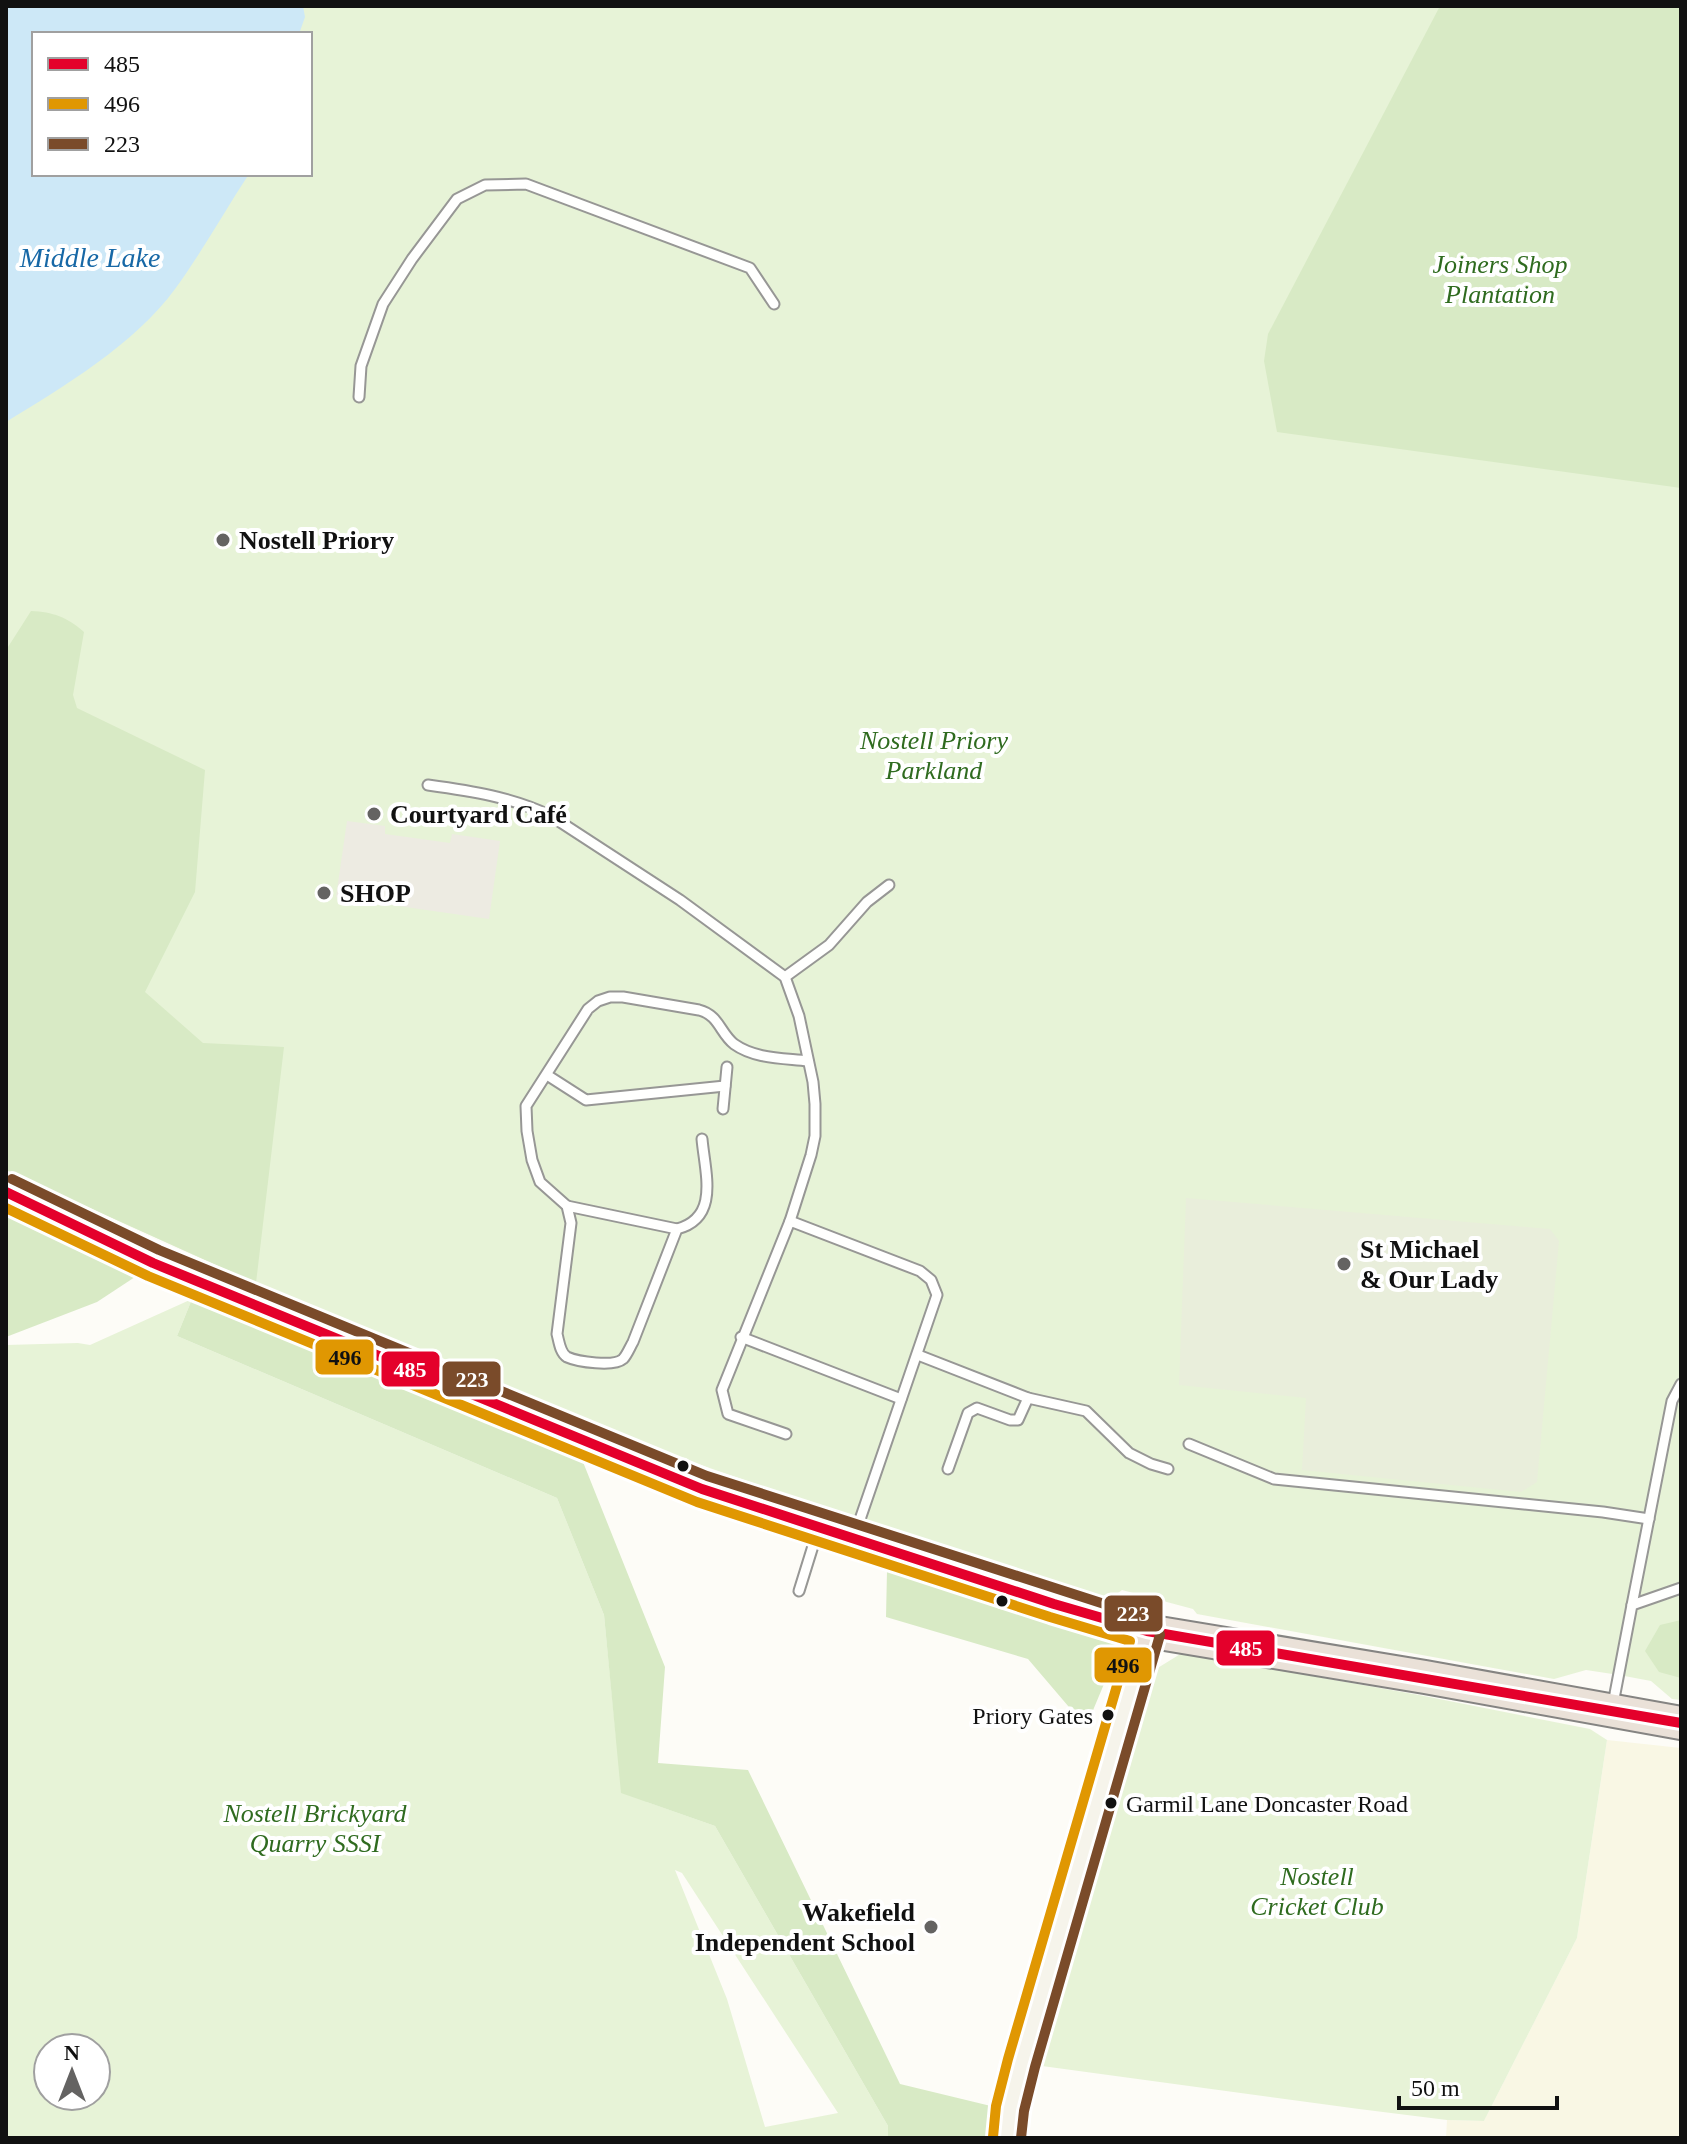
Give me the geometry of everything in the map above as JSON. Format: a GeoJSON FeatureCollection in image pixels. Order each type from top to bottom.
{"type":"FeatureCollection","features":[{"type":"Feature","properties":{"kind":"highway"},"geometry":{"type":"LineString","coordinates":[[6,1192],[153,1263],[702,1489],[1054,1604],[1147,1631],[1681,1723]]}},
{"type":"Feature","properties":{"kind":"main road"},"geometry":{"type":"LineString","coordinates":[[1007,2138],[1021,2063],[1147,1631]]}},
{"type":"Feature","properties":{"kind":"lane"},"geometry":{"type":"LineString","coordinates":[[359,397],[361,366],[383,304],[457,199],[485,185],[526,184],[750,268],[774,304]]}},
{"type":"Feature","properties":{"kind":"lane"},"geometry":{"type":"LineString","coordinates":[[428,785],[485,793],[530,806],[551,816],[680,900],[785,977],[799,1016],[808,1061],[814,1093],[815,1136],[790,1221],[722,1390],[728,1414],[786,1434]]}},
{"type":"Feature","properties":{"kind":"lane"},"geometry":{"type":"LineString","coordinates":[[785,977],[829,945],[867,902],[889,885]]}},
{"type":"Feature","properties":{"kind":"lane"},"geometry":{"type":"LineString","coordinates":[[702,1139],[707,1195],[705,1210],[692,1225],[677,1229],[567,1206],[540,1182],[532,1160],[526,1106],[588,1009],[610,997],[708,1013],[729,1039],[747,1051],[808,1061]]}},
{"type":"Feature","properties":{"kind":"lane"},"geometry":{"type":"LineString","coordinates":[[723,1109],[727,1067]]}},
{"type":"Feature","properties":{"kind":"lane"},"geometry":{"type":"LineString","coordinates":[[547,1075],[586,1100],[725,1086]]}},
{"type":"Feature","properties":{"kind":"lane"},"geometry":{"type":"LineString","coordinates":[[567,1206],[571,1223],[557,1334],[567,1357],[610,1365],[622,1360],[633,1342],[677,1229]]}},
{"type":"Feature","properties":{"kind":"lane"},"geometry":{"type":"LineString","coordinates":[[790,1221],[907,1266],[931,1280],[937,1295],[853,1537]]}},
{"type":"Feature","properties":{"kind":"lane"},"geometry":{"type":"LineString","coordinates":[[741,1337],[901,1399]]}},
{"type":"Feature","properties":{"kind":"lane"},"geometry":{"type":"LineString","coordinates":[[918,1355],[1028,1398],[1086,1411],[1129,1453],[1168,1469]]}},
{"type":"Feature","properties":{"kind":"lane"},"geometry":{"type":"LineString","coordinates":[[1612,1711],[1672,1401],[1681,1384]]}},
{"type":"Feature","properties":{"kind":"lane"},"geometry":{"type":"LineString","coordinates":[[948,1469],[968,1413],[977,1408],[1018,1420],[1028,1398]]}},
{"type":"Feature","properties":{"kind":"lane"},"geometry":{"type":"LineString","coordinates":[[1189,1444],[1274,1479],[1649,1519]]}},
{"type":"Feature","properties":{"kind":"lane"},"geometry":{"type":"LineString","coordinates":[[799,1591],[819,1526]]}},
{"type":"Feature","properties":{"kind":"lane"},"geometry":{"type":"LineString","coordinates":[[1632,1605],[1681,1588]]}},
{"type":"Feature","properties":{"kind":"shaded area"},"geometry":{"type":"Polygon","coordinates":[[[347,821],[385,826],[385,834],[450,843],[452,834],[500,841],[489,919],[336,897],[347,821]]]}},
{"type":"Feature","properties":{"kind":"shaded area"},"geometry":{"type":"Polygon","coordinates":[[[1607,1740],[1681,1748],[1681,2138],[1446,2138],[1447,2120],[1484,2121],[1577,1938],[1607,1740]]]}},
{"type":"Feature","properties":{"kind":"green space","name":"Nostell Priory Parkland"},"geometry":{"type":"Polygon","coordinates":[[[6,6],[1681,6],[1681,1700],[1672,1699],[1651,1681],[1619,1675],[1586,1670],[1554,1679],[1197,1614],[1193,1609],[1122,1590],[1109,1600],[883,1528],[672,1455],[256,1283],[6,1170],[6,6]]]}},
{"type":"Feature","properties":{"kind":"green space","name":"Joiners Shop Plantation"},"geometry":{"type":"Polygon","coordinates":[[[1440,6],[1681,6],[1681,488],[1277,432],[1264,361],[1268,334],[1440,6]]]}},
{"type":"Feature","properties":{"kind":"green space"},"geometry":{"type":"Polygon","coordinates":[[[31,611],[59,616],[84,632],[73,695],[77,708],[205,770],[195,892],[145,992],[203,1043],[284,1047],[256,1283],[6,1170],[6,665],[8,647],[31,611]]]}},
{"type":"Feature","properties":{"kind":"green space"},"geometry":{"type":"Polygon","coordinates":[[[1186,1198],[1550,1229],[1559,1241],[1537,1482],[1521,1492],[1302,1470],[1306,1398],[1179,1385],[1186,1198]]]}},
{"type":"Feature","properties":{"kind":"green space"},"geometry":{"type":"Polygon","coordinates":[[[6,1215],[135,1277],[97,1302],[6,1337],[6,1215]]]}},
{"type":"Feature","properties":{"kind":"green space","name":"Nostell Brickyard Quarry SSSI"},"geometry":{"type":"Polygon","coordinates":[[[192,1299],[177,1336],[557,1498],[604,1615],[616,1737],[647,1802],[715,1826],[888,2126],[888,2138],[6,2138],[6,1345],[90,1345],[192,1299]],[[675,1870],[727,1999],[765,2127],[838,2113],[682,1873],[675,1870]]]}},
{"type":"Feature","properties":{"kind":"green space"},"geometry":{"type":"Polygon","coordinates":[[[192,1299],[583,1462],[665,1667],[658,1763],[748,1770],[900,2084],[995,2107],[987,2138],[888,2138],[888,2126],[715,1826],[621,1793],[604,1615],[557,1498],[177,1336],[192,1299]]]}},
{"type":"Feature","properties":{"kind":"green space"},"geometry":{"type":"Polygon","coordinates":[[[887,1571],[1122,1641],[1086,1727],[1028,1659],[886,1617],[887,1571]]]}},
{"type":"Feature","properties":{"kind":"green space"},"geometry":{"type":"Polygon","coordinates":[[[1681,1620],[1681,1678],[1659,1672],[1645,1651],[1660,1625],[1681,1620]]]}},
{"type":"Feature","properties":{"kind":"green space","name":"Nostell Cricket Club"},"geometry":{"type":"Polygon","coordinates":[[[1182,1653],[1590,1729],[1607,1740],[1577,1938],[1484,2121],[1447,2120],[1042,2066],[1083,1913],[1156,1669],[1182,1653]]]}},
{"type":"Feature","properties":{"kind":"water","name":"Middle Lake"},"geometry":{"type":"Polygon","coordinates":[[[6,6],[303,6],[305,17],[300,32],[32,32],[32,176],[248,176],[194,261],[159,309],[97,363],[6,422],[6,6]]]}},
{"type":"Feature","properties":{"kind":"transit line","name":"223"},"geometry":{"type":"LineString","coordinates":[[12,1179],[159,1250],[707,1476],[1157,1621],[1160,1635],[1035,2067],[1021,2138]]}},
{"type":"Feature","properties":{"kind":"transit line","name":"485"},"geometry":{"type":"LineString","coordinates":[[6,1192],[153,1263],[702,1489],[1054,1604],[1147,1631],[1681,1723]]}},
{"type":"Feature","properties":{"kind":"transit line","name":"496"},"geometry":{"type":"LineString","coordinates":[[6,1208],[148,1276],[697,1502],[1130,1641],[1008,2059],[996,2106],[993,2137]]}},
{"type":"Feature","properties":{"kind":"place","name":"Nostell Priory"},"geometry":{"type":"Point","coordinates":[223,540]}},
{"type":"Feature","properties":{"kind":"place","name":"Courtyard Café"},"geometry":{"type":"Point","coordinates":[374,814]}},
{"type":"Feature","properties":{"kind":"place","name":"SHOP"},"geometry":{"type":"Point","coordinates":[324,893]}},
{"type":"Feature","properties":{"kind":"place","name":"St Michael & Our Lady"},"geometry":{"type":"Point","coordinates":[1344,1264]}},
{"type":"Feature","properties":{"kind":"place","name":"Priory Gates"},"geometry":{"type":"Point","coordinates":[1108,1715]}},
{"type":"Feature","properties":{"kind":"place","name":"Garmil Lane Doncaster Road"},"geometry":{"type":"Point","coordinates":[1111,1803]}},
{"type":"Feature","properties":{"kind":"place","name":"Wakefield Independent School"},"geometry":{"type":"Point","coordinates":[931,1927]}}]}
